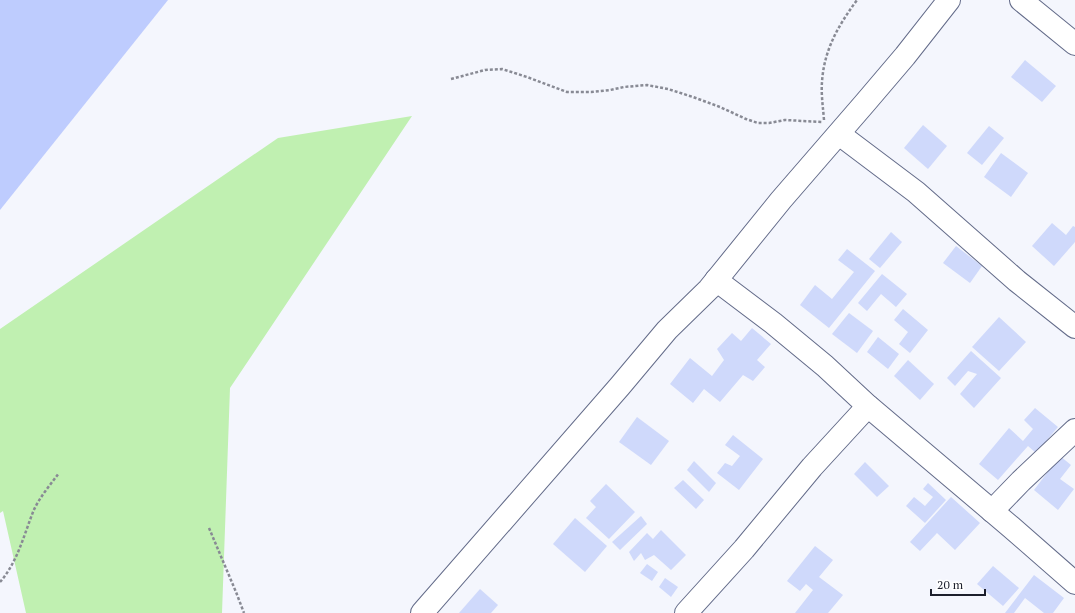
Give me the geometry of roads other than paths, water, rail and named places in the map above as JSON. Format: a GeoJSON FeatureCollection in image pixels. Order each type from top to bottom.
{"type":"FeatureCollection","features":[{"type":"Feature","properties":{"kind":"street"},"geometry":{"type":"LineString","coordinates":[[422,613],[667,330],[709,289],[781,200],[905,56],[950,0]]}},
{"type":"Feature","properties":{"kind":"street"},"geometry":{"type":"LineString","coordinates":[[1021,0],[1075,44]]}},
{"type":"Feature","properties":{"kind":"street"},"geometry":{"type":"LineString","coordinates":[[839,134],[916,192],[1017,281],[1075,327]]}},
{"type":"Feature","properties":{"kind":"street"},"geometry":{"type":"LineString","coordinates":[[716,280],[773,323],[825,366],[868,406],[1075,583]]}},
{"type":"Feature","properties":{"kind":"street"},"geometry":{"type":"LineString","coordinates":[[686,613],[744,549],[812,467],[868,406]]}},
{"type":"Feature","properties":{"kind":"street"},"geometry":{"type":"LineString","coordinates":[[992,511],[1021,481],[1075,430]]}},
{"type":"Feature","properties":{"kind":"water"},"geometry":{"type":"Polygon","coordinates":[[[0,0],[168,0],[0,210],[0,0]]]}}]}
